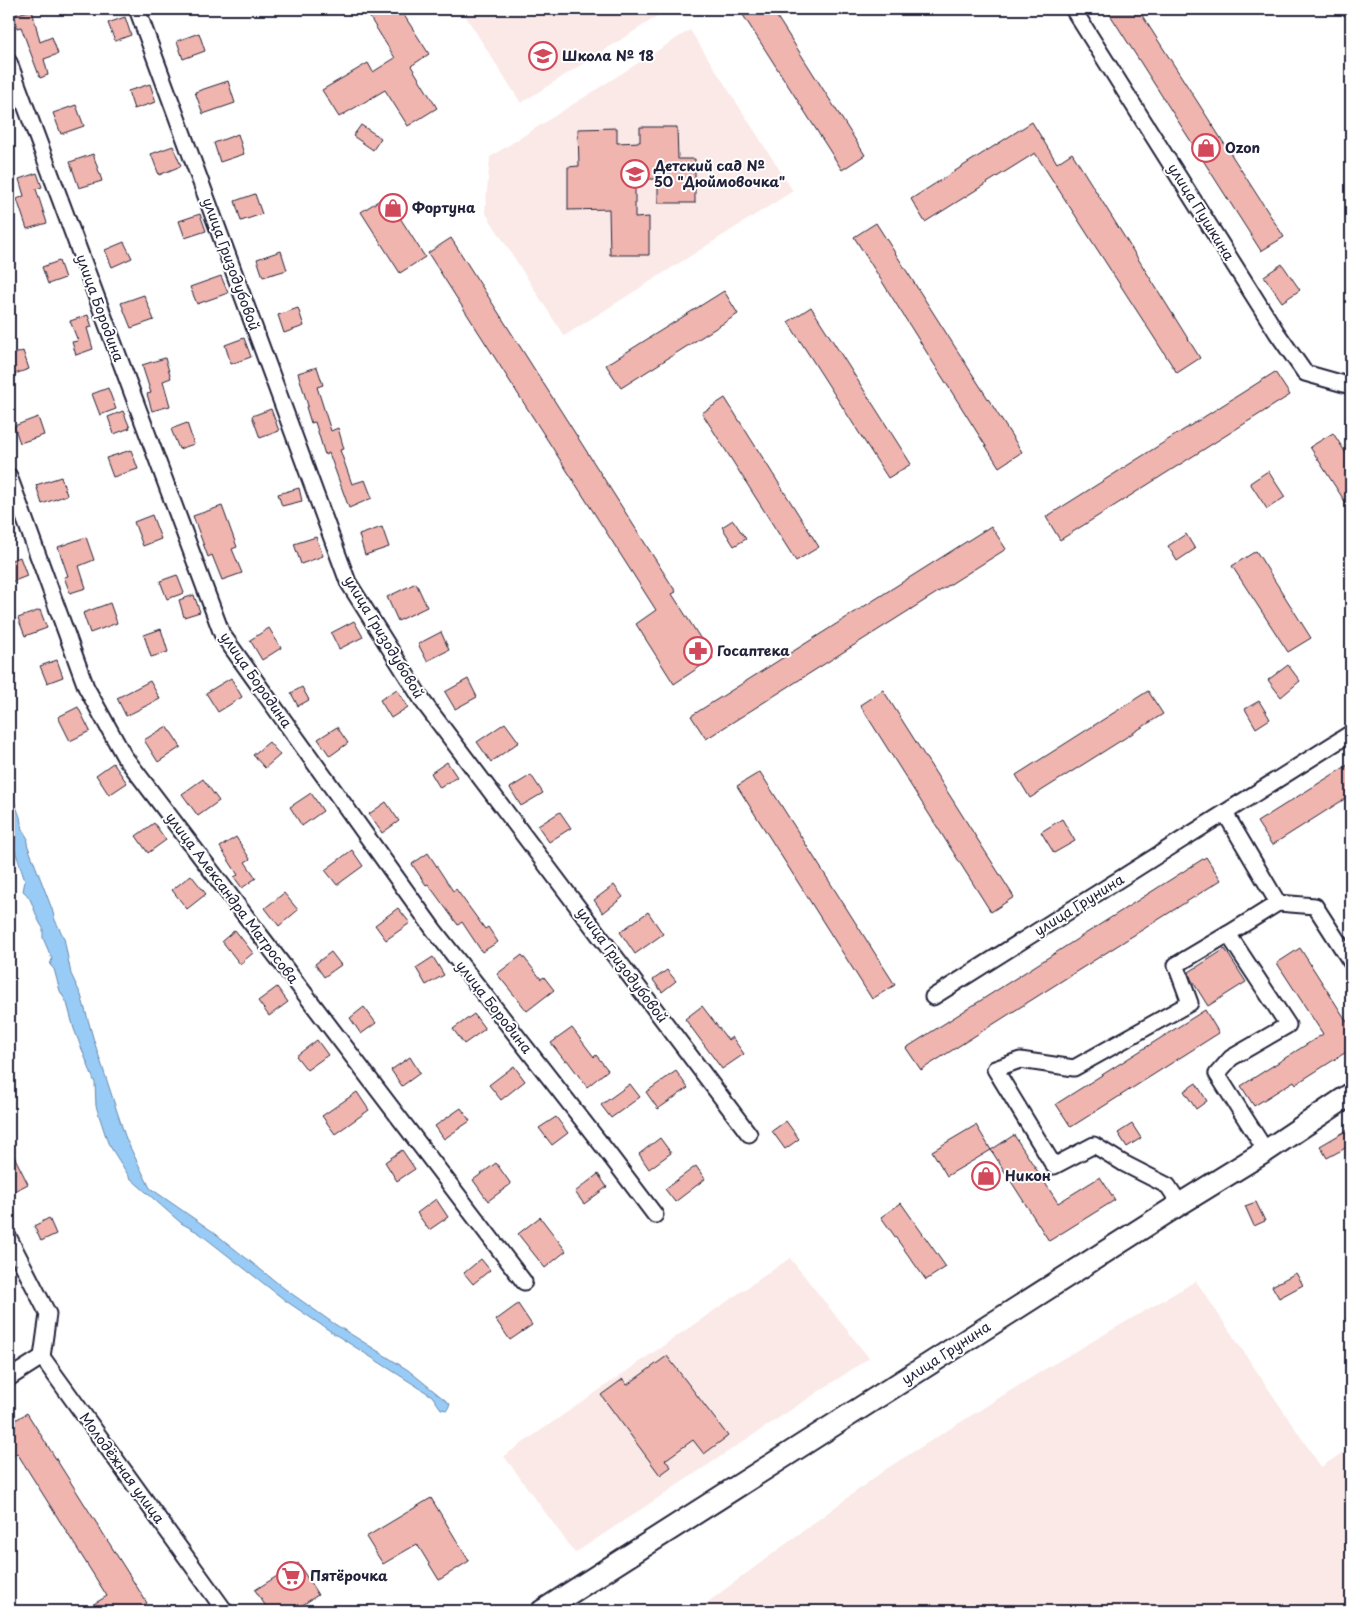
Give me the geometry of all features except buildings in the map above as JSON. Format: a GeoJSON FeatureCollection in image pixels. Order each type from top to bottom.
{"type":"FeatureCollection","features":[{"type":"Feature","properties":{"kind":"street","name":"улица Гризодубовой"},"geometry":{"type":"LineString","coordinates":[[137,9],[348,582],[424,703],[749,1134]]}},
{"type":"Feature","properties":{"kind":"street","name":"улица Пушкина"},"geometry":{"type":"LineString","coordinates":[[1073,9],[1277,333],[1305,373],[1351,386]]}},
{"type":"Feature","properties":{"kind":"street","name":"улица Бородина"},"geometry":{"type":"LineString","coordinates":[[9,62],[222,634],[434,930],[605,1148],[655,1216]]}},
{"type":"Feature","properties":{"kind":"street","name":"улица Александра Матросова"},"geometry":{"type":"LineString","coordinates":[[9,476],[86,686],[124,756],[524,1282]]}},
{"type":"Feature","properties":{"kind":"street","name":"улица Грунина"},"geometry":{"type":"LineString","coordinates":[[934,998],[1351,733]]}},
{"type":"Feature","properties":{"kind":"street"},"geometry":{"type":"LineString","coordinates":[[1225,813],[1278,903]]}},
{"type":"Feature","properties":{"kind":"street"},"geometry":{"type":"LineString","coordinates":[[1180,1204],[1168,1186],[1094,1146],[1054,1166],[995,1069],[1020,1060],[1074,1068],[1190,1003],[1176,965],[1278,903],[1315,906],[1351,962]]}},
{"type":"Feature","properties":{"kind":"street"},"geometry":{"type":"LineString","coordinates":[[1228,934],[1288,1025],[1231,1058],[1217,1074],[1266,1151]]}},
{"type":"Feature","properties":{"kind":"street","name":"улица Грунина"},"geometry":{"type":"LineString","coordinates":[[542,1611],[1266,1151],[1351,1094]]}},
{"type":"Feature","properties":{"kind":"street"},"geometry":{"type":"LineString","coordinates":[[9,1238],[48,1314],[42,1357],[9,1378]]}},
{"type":"Feature","properties":{"kind":"street","name":"Молодёжная улица"},"geometry":{"type":"LineString","coordinates":[[42,1357],[226,1611]]}},
{"type":"Feature","properties":{"kind":"shaded area","name":"Школа № 18"},"geometry":{"type":"Polygon","coordinates":[[[461,9],[669,9],[521,103],[461,9]]]}},
{"type":"Feature","properties":{"kind":"shaded area","name":"Детский сад № 50 \"Дюймовочка\""},"geometry":{"type":"Polygon","coordinates":[[[690,30],[793,191],[564,336],[485,212],[490,157],[690,30]]]}},
{"type":"Feature","properties":{"kind":"shaded area"},"geometry":{"type":"Polygon","coordinates":[[[790,1258],[869,1358],[575,1553],[504,1456],[790,1258]]]}},
{"type":"Feature","properties":{"kind":"shaded area"},"geometry":{"type":"Polygon","coordinates":[[[1196,1281],[1321,1467],[1351,1447],[1351,1611],[696,1611],[886,1469],[1045,1369],[1196,1281]]]}},
{"type":"Feature","properties":{"kind":"water"},"geometry":{"type":"Polygon","coordinates":[[[9,774],[10,790],[20,817],[22,829],[28,839],[27,844],[55,920],[64,938],[71,974],[81,995],[126,1139],[150,1188],[212,1231],[285,1289],[333,1323],[408,1370],[450,1404],[447,1410],[441,1409],[432,1396],[286,1301],[199,1233],[181,1223],[130,1178],[108,1143],[96,1106],[95,1083],[74,1029],[67,1003],[60,991],[54,969],[50,965],[52,959],[43,938],[43,928],[32,903],[23,891],[25,881],[9,832],[9,774]]]}},
{"type":"Feature","properties":{"kind":"place","name":"Школа № 18"},"geometry":{"type":"Point","coordinates":[543,56]}},
{"type":"Feature","properties":{"kind":"place","name":"Ozon"},"geometry":{"type":"Point","coordinates":[1206,148]}},
{"type":"Feature","properties":{"kind":"place","name":"Детский сад № 50 \"Дюймовочка\""},"geometry":{"type":"Point","coordinates":[635,174]}},
{"type":"Feature","properties":{"kind":"place","name":"Фортуна"},"geometry":{"type":"Point","coordinates":[393,208]}},
{"type":"Feature","properties":{"kind":"place","name":"Госаптека"},"geometry":{"type":"Point","coordinates":[698,651]}},
{"type":"Feature","properties":{"kind":"place","name":"Никон"},"geometry":{"type":"Point","coordinates":[986,1176]}},
{"type":"Feature","properties":{"kind":"place","name":"Пятёрочка"},"geometry":{"type":"Point","coordinates":[291,1576]}}]}
